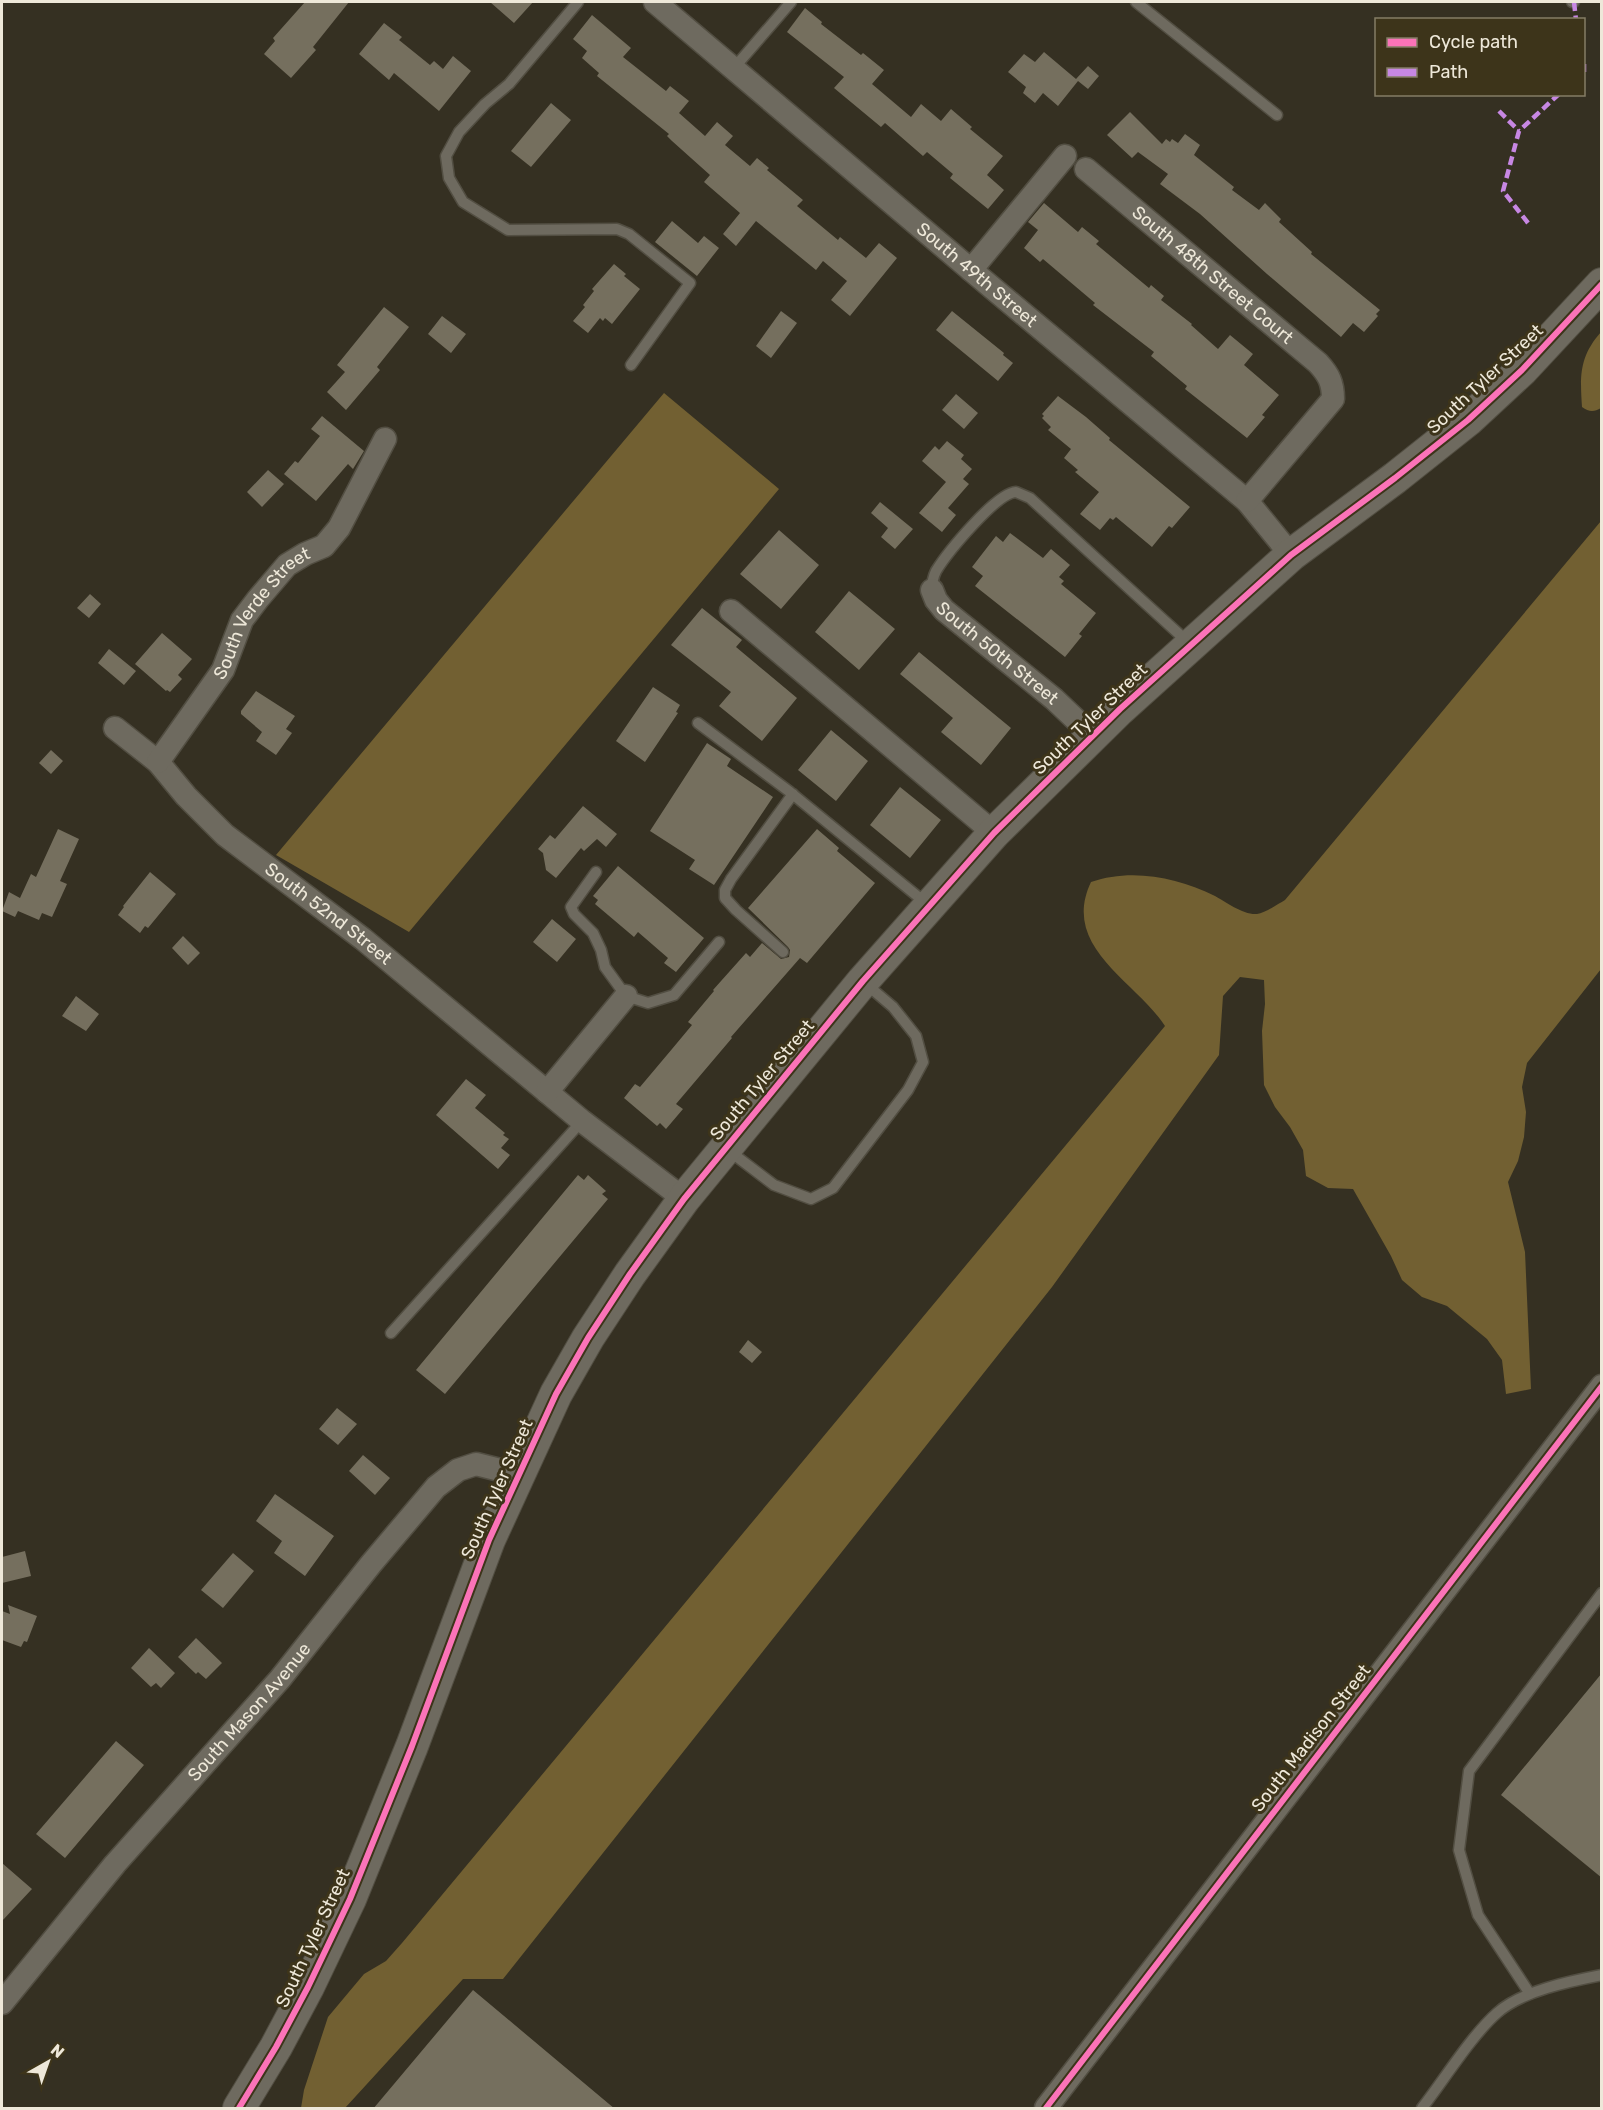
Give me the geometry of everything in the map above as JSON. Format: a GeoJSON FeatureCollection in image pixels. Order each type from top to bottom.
{"type":"FeatureCollection","features":[{"type":"Feature","properties":{"kind":"main road","name":"South Tyler Street"},"geometry":{"type":"LineString","coordinates":[[239,2109],[308,1987],[350,1899],[412,1746],[489,1540],[556,1395],[588,1338],[630,1274],[684,1199],[863,981],[994,833],[1092,735],[1291,555],[1395,478],[1468,420],[1522,370],[1602,284]]}},
{"type":"Feature","properties":{"kind":"street","name":"South 49th Street"},"geometry":{"type":"LineString","coordinates":[[655,2],[1247,501],[1291,555]]}},
{"type":"Feature","properties":{"kind":"street"},"geometry":{"type":"LineString","coordinates":[[971,270],[1065,156]]}},
{"type":"Feature","properties":{"kind":"street","name":"South 48th Street Court"},"geometry":{"type":"LineString","coordinates":[[1086,169],[1318,363],[1327,373],[1333,385],[1333,399],[1247,501]]}},
{"type":"Feature","properties":{"kind":"street","name":"South Verde Street"},"geometry":{"type":"LineString","coordinates":[[158,762],[223,670],[242,620],[287,565],[324,546],[339,528],[385,439]]}},
{"type":"Feature","properties":{"kind":"street","name":"South 50th Street"},"geometry":{"type":"LineString","coordinates":[[932,590],[944,610],[1054,699],[1092,735]]}},
{"type":"Feature","properties":{"kind":"street"},"geometry":{"type":"LineString","coordinates":[[731,611],[994,833]]}},
{"type":"Feature","properties":{"kind":"street","name":"South 52nd Street"},"geometry":{"type":"LineString","coordinates":[[115,728],[158,762],[186,796],[225,835],[363,939],[582,1121],[684,1199]]}},
{"type":"Feature","properties":{"kind":"street"},"geometry":{"type":"LineString","coordinates":[[547,1092],[626,996]]}},
{"type":"Feature","properties":{"kind":"street","name":"South Madison Street"},"geometry":{"type":"LineString","coordinates":[[1046,2109],[1602,1386]]}},
{"type":"Feature","properties":{"kind":"street","name":"South Mason Avenue"},"geometry":{"type":"LineString","coordinates":[[2,2003],[115,1864],[280,1680],[370,1564],[436,1487],[458,1470],[476,1464],[517,1478]]}},
{"type":"Feature","properties":{"kind":"lane"},"geometry":{"type":"LineString","coordinates":[[578,2],[509,84],[485,104],[459,132],[446,156],[449,177],[463,202],[508,230],[617,229],[628,234],[690,283],[631,365]]}},
{"type":"Feature","properties":{"kind":"lane"},"geometry":{"type":"LineString","coordinates":[[734,68],[791,2]]}},
{"type":"Feature","properties":{"kind":"lane"},"geometry":{"type":"LineString","coordinates":[[1136,2],[1277,115]]}},
{"type":"Feature","properties":{"kind":"lane"},"geometry":{"type":"LineString","coordinates":[[932,590],[937,571],[958,543],[998,500],[1006,494],[1016,492],[1030,498],[1190,645]]}},
{"type":"Feature","properties":{"kind":"lane"},"geometry":{"type":"LineString","coordinates":[[698,723],[793,794],[930,906]]}},
{"type":"Feature","properties":{"kind":"lane"},"geometry":{"type":"LineString","coordinates":[[783,952],[736,910],[725,898],[725,890],[793,794]]}},
{"type":"Feature","properties":{"kind":"lane"},"geometry":{"type":"LineString","coordinates":[[596,872],[571,908],[573,914],[593,933],[601,950],[605,967],[626,996],[648,1003],[674,995],[719,942]]}},
{"type":"Feature","properties":{"kind":"lane"},"geometry":{"type":"LineString","coordinates":[[725,1148],[774,1185],[811,1199],[833,1188],[908,1090],[923,1062],[916,1036],[893,1007],[863,981]]}},
{"type":"Feature","properties":{"kind":"lane"},"geometry":{"type":"LineString","coordinates":[[391,1333],[582,1121]]}},
{"type":"Feature","properties":{"kind":"lane"},"geometry":{"type":"LineString","coordinates":[[1530,1994],[1478,1915],[1459,1850],[1468,1771],[1602,1593]]}},
{"type":"Feature","properties":{"kind":"lane"},"geometry":{"type":"LineString","coordinates":[[1422,2109],[1498,2012],[1530,1994],[1571,1981],[1602,1976]]}},
{"type":"Feature","properties":{"kind":"shaded area"},"geometry":{"type":"Polygon","coordinates":[[[1601,332],[1601,408],[1592,411],[1582,407],[1582,367],[1588,350],[1601,332]]]}},
{"type":"Feature","properties":{"kind":"shaded area"},"geometry":{"type":"Polygon","coordinates":[[[664,393],[779,489],[409,932],[276,855],[664,393]]]}},
{"type":"Feature","properties":{"kind":"shaded area"},"geometry":{"type":"Polygon","coordinates":[[[1601,521],[1601,969],[1527,1063],[1522,1087],[1526,1112],[1524,1137],[1518,1161],[1508,1182],[1525,1252],[1531,1389],[1506,1394],[1502,1360],[1487,1339],[1447,1306],[1422,1297],[1402,1280],[1353,1189],[1328,1188],[1306,1176],[1303,1150],[1275,1107],[1264,1085],[1262,1031],[1265,1004],[1264,980],[1240,977],[1223,996],[1219,1055],[1052,1287],[503,1979],[463,1979],[345,2108],[301,2108],[304,2090],[328,2017],[364,1974],[386,1961],[402,1943],[1165,1026],[1105,962],[1093,944],[1085,926],[1084,905],[1091,882],[1138,875],[1170,880],[1200,889],[1252,914],[1264,912],[1285,900],[1601,521]]]}},
{"type":"Feature","properties":{"kind":"building"},"geometry":{"type":"Polygon","coordinates":[[[305,2],[349,2],[313,47],[316,50],[291,78],[264,54],[275,41],[273,38],[305,2]]]}},
{"type":"Feature","properties":{"kind":"building"},"geometry":{"type":"Polygon","coordinates":[[[490,2],[533,2],[514,23],[490,2]]]}},
{"type":"Feature","properties":{"kind":"building"},"geometry":{"type":"Polygon","coordinates":[[[805,8],[822,22],[821,24],[884,70],[872,84],[911,117],[921,104],[941,121],[951,109],[972,127],[970,129],[1003,156],[987,175],[1004,190],[988,209],[950,178],[953,174],[927,152],[923,156],[885,123],[881,127],[834,88],[844,77],[787,32],[805,8]]]}},
{"type":"Feature","properties":{"kind":"building"},"geometry":{"type":"Polygon","coordinates":[[[592,15],[631,48],[623,57],[666,91],[670,86],[689,101],[679,113],[705,136],[717,122],[733,136],[725,145],[750,166],[757,158],[769,168],[767,170],[803,200],[797,206],[838,240],[840,237],[866,258],[879,243],[897,258],[850,316],[831,300],[847,281],[823,261],[816,270],[756,221],[736,246],[723,234],[740,213],[704,182],[710,175],[667,136],[669,134],[597,76],[599,73],[582,58],[587,51],[573,39],[592,15]]]}},
{"type":"Feature","properties":{"kind":"building"},"geometry":{"type":"Polygon","coordinates":[[[384,23],[402,37],[399,40],[430,65],[434,61],[443,69],[453,56],[471,71],[439,111],[394,73],[389,80],[359,54],[384,23]]]}},
{"type":"Feature","properties":{"kind":"building"},"geometry":{"type":"Polygon","coordinates":[[[1044,52],[1076,79],[1088,66],[1099,76],[1088,89],[1078,81],[1058,106],[1043,93],[1035,103],[1023,93],[1026,87],[1008,72],[1024,54],[1035,62],[1044,52]]]}},
{"type":"Feature","properties":{"kind":"building"},"geometry":{"type":"Polygon","coordinates":[[[551,103],[571,120],[531,167],[511,151],[551,103]]]}},
{"type":"Feature","properties":{"kind":"building"},"geometry":{"type":"Polygon","coordinates":[[[1130,112],[1162,144],[1166,139],[1170,142],[1172,139],[1178,143],[1185,134],[1200,145],[1194,155],[1234,187],[1232,190],[1259,210],[1265,203],[1281,219],[1279,222],[1312,252],[1311,254],[1380,310],[1376,314],[1378,316],[1364,332],[1353,323],[1341,337],[1200,214],[1160,184],[1168,174],[1138,152],[1132,158],[1107,135],[1130,112]]]}},
{"type":"Feature","properties":{"kind":"building"},"geometry":{"type":"Polygon","coordinates":[[[1044,203],[1078,232],[1082,227],[1099,241],[1096,244],[1149,288],[1151,285],[1164,296],[1161,300],[1192,324],[1218,349],[1230,335],[1253,354],[1244,365],[1279,395],[1262,415],[1265,417],[1247,438],[1185,389],[1187,386],[1151,356],[1154,352],[1093,305],[1095,303],[1043,259],[1040,262],[1024,248],[1038,230],[1028,222],[1044,203]]]}},
{"type":"Feature","properties":{"kind":"building"},"geometry":{"type":"Polygon","coordinates":[[[672,221],[698,243],[704,236],[719,248],[697,276],[655,242],[672,221]]]}},
{"type":"Feature","properties":{"kind":"building"},"geometry":{"type":"Polygon","coordinates":[[[614,264],[640,289],[612,324],[605,318],[603,321],[600,318],[588,333],[573,321],[585,307],[583,305],[594,291],[592,289],[614,264]]]}},
{"type":"Feature","properties":{"kind":"building"},"geometry":{"type":"Polygon","coordinates":[[[384,307],[409,327],[377,367],[380,370],[346,410],[327,392],[345,372],[337,365],[384,307]]]}},
{"type":"Feature","properties":{"kind":"building"},"geometry":{"type":"Polygon","coordinates":[[[781,311],[797,323],[771,358],[756,346],[781,311]]]}},
{"type":"Feature","properties":{"kind":"building"},"geometry":{"type":"Polygon","coordinates":[[[952,311],[1013,363],[998,381],[936,330],[952,311]]]}},
{"type":"Feature","properties":{"kind":"building"},"geometry":{"type":"Polygon","coordinates":[[[442,316],[466,334],[451,353],[428,334],[442,316]]]}},
{"type":"Feature","properties":{"kind":"building"},"geometry":{"type":"Polygon","coordinates":[[[956,394],[978,413],[964,429],[942,410],[956,394]]]}},
{"type":"Feature","properties":{"kind":"building"},"geometry":{"type":"Polygon","coordinates":[[[1058,396],[1086,417],[1110,438],[1109,440],[1190,507],[1172,528],[1169,526],[1152,547],[1116,517],[1113,520],[1110,518],[1100,530],[1080,514],[1099,492],[1075,472],[1078,470],[1064,458],[1071,449],[1048,430],[1051,427],[1042,418],[1044,416],[1042,414],[1058,396]]]}},
{"type":"Feature","properties":{"kind":"building"},"geometry":{"type":"Polygon","coordinates":[[[322,416],[364,451],[353,469],[348,464],[316,501],[284,474],[295,461],[298,463],[320,436],[311,429],[322,416]]]}},
{"type":"Feature","properties":{"kind":"building"},"geometry":{"type":"Polygon","coordinates":[[[947,441],[964,455],[961,459],[972,469],[963,479],[969,484],[948,508],[956,515],[942,532],[919,513],[946,482],[922,461],[935,446],[939,450],[947,441]]]}},
{"type":"Feature","properties":{"kind":"building"},"geometry":{"type":"Polygon","coordinates":[[[268,470],[284,484],[262,507],[247,492],[268,470]]]}},
{"type":"Feature","properties":{"kind":"building"},"geometry":{"type":"Polygon","coordinates":[[[880,502],[913,529],[895,549],[881,537],[888,528],[871,513],[880,502]]]}},
{"type":"Feature","properties":{"kind":"building"},"geometry":{"type":"Polygon","coordinates":[[[779,530],[819,565],[781,609],[740,574],[779,530]]]}},
{"type":"Feature","properties":{"kind":"building"},"geometry":{"type":"Polygon","coordinates":[[[1010,533],[1043,558],[1051,549],[1070,565],[1059,577],[1064,581],[1061,584],[1096,613],[1079,634],[1082,636],[1065,657],[975,586],[983,576],[972,567],[996,536],[1003,542],[1010,533]]]}},
{"type":"Feature","properties":{"kind":"building"},"geometry":{"type":"Polygon","coordinates":[[[849,591],[895,629],[859,670],[815,632],[849,591]]]}},
{"type":"Feature","properties":{"kind":"building"},"geometry":{"type":"Polygon","coordinates":[[[90,594],[101,604],[89,618],[77,608],[90,594]]]}},
{"type":"Feature","properties":{"kind":"building"},"geometry":{"type":"Polygon","coordinates":[[[702,608],[742,640],[736,647],[797,698],[762,741],[719,706],[731,692],[671,645],[702,608]]]}},
{"type":"Feature","properties":{"kind":"building"},"geometry":{"type":"Polygon","coordinates":[[[162,633],[192,659],[178,675],[182,679],[170,692],[135,664],[162,633]]]}},
{"type":"Feature","properties":{"kind":"building"},"geometry":{"type":"Polygon","coordinates":[[[109,649],[136,671],[124,685],[98,663],[109,649]]]}},
{"type":"Feature","properties":{"kind":"building"},"geometry":{"type":"Polygon","coordinates":[[[919,652],[1011,728],[981,765],[941,732],[953,718],[900,674],[919,652]]]}},
{"type":"Feature","properties":{"kind":"building"},"geometry":{"type":"Polygon","coordinates":[[[653,687],[680,705],[676,712],[678,713],[645,762],[616,741],[653,687]]]}},
{"type":"Feature","properties":{"kind":"building"},"geometry":{"type":"Polygon","coordinates":[[[256,691],[295,716],[286,729],[292,733],[276,755],[256,741],[262,732],[241,714],[256,691]]]}},
{"type":"Feature","properties":{"kind":"building"},"geometry":{"type":"Polygon","coordinates":[[[831,730],[868,761],[836,801],[798,770],[831,730]]]}},
{"type":"Feature","properties":{"kind":"building"},"geometry":{"type":"Polygon","coordinates":[[[707,743],[731,759],[727,766],[773,797],[714,885],[689,869],[695,860],[650,831],[707,743]]]}},
{"type":"Feature","properties":{"kind":"building"},"geometry":{"type":"Polygon","coordinates":[[[51,750],[63,761],[51,774],[39,763],[51,750]]]}},
{"type":"Feature","properties":{"kind":"building"},"geometry":{"type":"Polygon","coordinates":[[[900,787],[941,820],[910,858],[870,825],[900,787]]]}},
{"type":"Feature","properties":{"kind":"building"},"geometry":{"type":"Polygon","coordinates":[[[583,806],[617,834],[606,847],[597,839],[584,851],[581,848],[556,878],[546,870],[543,853],[538,849],[550,835],[555,839],[583,806]]]}},
{"type":"Feature","properties":{"kind":"building"},"geometry":{"type":"Polygon","coordinates":[[[58,829],[79,839],[60,881],[67,884],[52,917],[42,913],[39,920],[18,911],[15,917],[2,911],[9,892],[20,898],[31,874],[36,877],[58,829]]]}},
{"type":"Feature","properties":{"kind":"building"},"geometry":{"type":"Polygon","coordinates":[[[817,829],[839,848],[837,851],[875,883],[807,963],[800,958],[731,1037],[676,1104],[683,1109],[666,1129],[660,1123],[657,1126],[624,1098],[635,1084],[640,1087],[672,1049],[692,1025],[688,1022],[746,953],[750,957],[762,943],[781,959],[789,957],[788,947],[748,908],[817,829]]]}},
{"type":"Feature","properties":{"kind":"building"},"geometry":{"type":"Polygon","coordinates":[[[618,866],[704,938],[676,972],[664,963],[668,958],[638,932],[634,937],[595,904],[598,900],[593,896],[618,866]]]}},
{"type":"Feature","properties":{"kind":"building"},"geometry":{"type":"Polygon","coordinates":[[[150,872],[176,894],[148,928],[145,926],[140,933],[118,915],[150,872]]]}},
{"type":"Feature","properties":{"kind":"building"},"geometry":{"type":"Polygon","coordinates":[[[552,919],[576,939],[557,962],[533,942],[552,919]]]}},
{"type":"Feature","properties":{"kind":"building"},"geometry":{"type":"Polygon","coordinates":[[[183,936],[200,953],[188,965],[172,948],[183,936]]]}},
{"type":"Feature","properties":{"kind":"building"},"geometry":{"type":"Polygon","coordinates":[[[76,996],[99,1014],[86,1031],[62,1016],[76,996]]]}},
{"type":"Feature","properties":{"kind":"building"},"geometry":{"type":"Polygon","coordinates":[[[466,1079],[486,1095],[475,1108],[509,1139],[501,1148],[510,1155],[498,1169],[436,1115],[466,1079]]]}},
{"type":"Feature","properties":{"kind":"building"},"geometry":{"type":"Polygon","coordinates":[[[578,1175],[584,1180],[588,1175],[606,1191],[602,1194],[608,1199],[445,1394],[416,1370],[578,1175]]]}},
{"type":"Feature","properties":{"kind":"building"},"geometry":{"type":"Polygon","coordinates":[[[748,1340],[762,1352],[752,1363],[739,1352],[748,1340]]]}},
{"type":"Feature","properties":{"kind":"building"},"geometry":{"type":"Polygon","coordinates":[[[337,1408],[357,1424],[338,1445],[319,1429],[337,1408]]]}},
{"type":"Feature","properties":{"kind":"building"},"geometry":{"type":"Polygon","coordinates":[[[363,1455],[390,1478],[375,1495],[349,1471],[363,1455]]]}},
{"type":"Feature","properties":{"kind":"building"},"geometry":{"type":"Polygon","coordinates":[[[275,1494],[334,1536],[305,1576],[274,1553],[282,1541],[256,1521],[275,1494]]]}},
{"type":"Feature","properties":{"kind":"building"},"geometry":{"type":"Polygon","coordinates":[[[25,1551],[31,1576],[2,1583],[2,1557],[25,1551]]]}},
{"type":"Feature","properties":{"kind":"building"},"geometry":{"type":"Polygon","coordinates":[[[233,1553],[254,1571],[223,1608],[201,1590],[233,1553]]]}},
{"type":"Feature","properties":{"kind":"building"},"geometry":{"type":"Polygon","coordinates":[[[8,1605],[37,1616],[27,1642],[24,1641],[21,1647],[2,1640],[2,1611],[10,1614],[8,1605]]]}},
{"type":"Feature","properties":{"kind":"building"},"geometry":{"type":"Polygon","coordinates":[[[196,1638],[222,1663],[206,1679],[198,1672],[196,1674],[178,1657],[196,1638]]]}},
{"type":"Feature","properties":{"kind":"building"},"geometry":{"type":"Polygon","coordinates":[[[149,1648],[175,1673],[161,1688],[156,1683],[151,1687],[131,1668],[149,1648]]]}},
{"type":"Feature","properties":{"kind":"building"},"geometry":{"type":"Polygon","coordinates":[[[1602,1673],[1602,1878],[1501,1795],[1602,1673]]]}},
{"type":"Feature","properties":{"kind":"building"},"geometry":{"type":"Polygon","coordinates":[[[116,1741],[144,1765],[65,1858],[36,1834],[116,1741]]]}},
{"type":"Feature","properties":{"kind":"building"},"geometry":{"type":"Polygon","coordinates":[[[2,1863],[32,1889],[2,1921],[2,1863]]]}},
{"type":"Feature","properties":{"kind":"building"},"geometry":{"type":"Polygon","coordinates":[[[473,1990],[615,2109],[373,2109],[473,1990]]]}},
{"type":"Feature","properties":{"kind":"marked path"},"geometry":{"type":"LineString","coordinates":[[1574,2],[1576,18]]}},
{"type":"Feature","properties":{"kind":"marked path"},"geometry":{"type":"LineString","coordinates":[[1528,223],[1503,191],[1519,131],[1557,96]]}},
{"type":"Feature","properties":{"kind":"marked path"},"geometry":{"type":"LineString","coordinates":[[1499,111],[1519,131]]}},
{"type":"Feature","properties":{"kind":"cycle path"},"geometry":{"type":"LineString","coordinates":[[239,2108],[276,2047],[308,1987],[350,1899],[412,1746],[489,1540],[556,1394],[588,1338],[630,1274],[684,1199],[863,981],[994,833],[1120,709],[1291,555],[1395,478],[1468,420],[1522,370],[1602,284]]}},
{"type":"Feature","properties":{"kind":"cycle path"},"geometry":{"type":"LineString","coordinates":[[1046,2108],[1602,1386]]}}]}
